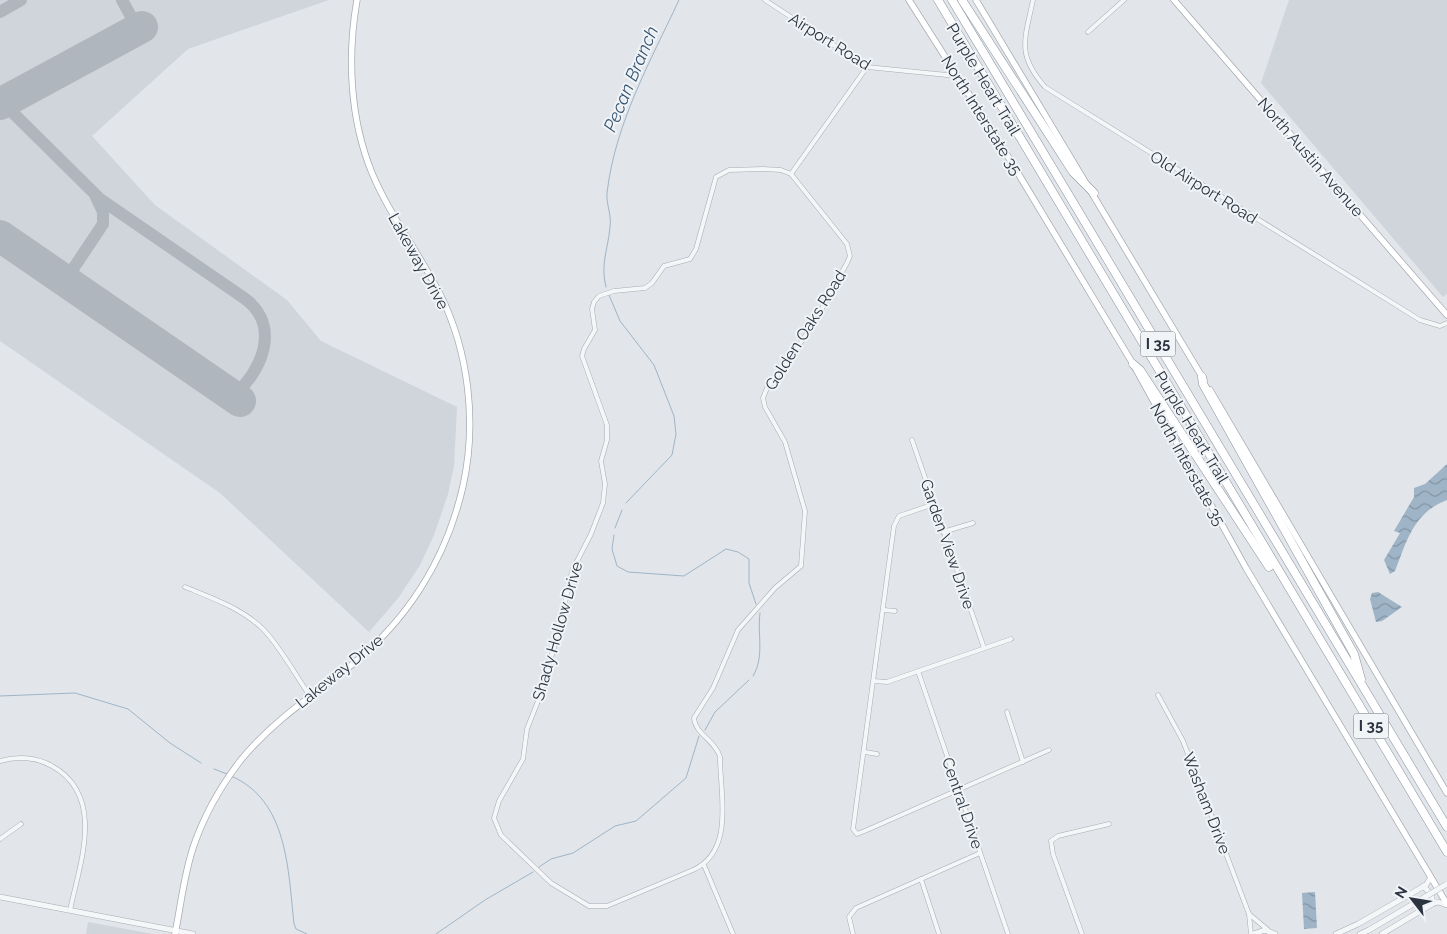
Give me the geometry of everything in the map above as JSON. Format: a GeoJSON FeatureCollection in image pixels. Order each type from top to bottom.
{"type":"FeatureCollection","features":[{"type":"Feature","properties":{"kind":"highway","name":"Purple Heart Trail"},"geometry":{"type":"LineString","coordinates":[[938,0],[1447,852]]}},
{"type":"Feature","properties":{"kind":"highway","name":"Purple Heart Trail"},"geometry":{"type":"LineString","coordinates":[[952,0],[1447,828]]}},
{"type":"Feature","properties":{"kind":"highway"},"geometry":{"type":"LineString","coordinates":[[962,0],[1073,172],[1094,193]]}},
{"type":"Feature","properties":{"kind":"highway"},"geometry":{"type":"LineString","coordinates":[[1133,364],[1140,370],[1286,594],[1295,600]]}},
{"type":"Feature","properties":{"kind":"highway"},"geometry":{"type":"LineString","coordinates":[[1202,377],[1203,384],[1354,654],[1364,688]]}},
{"type":"Feature","properties":{"kind":"main road","name":"Lakeway Drive"},"geometry":{"type":"LineString","coordinates":[[176,932],[194,846],[225,783],[237,766],[276,722],[370,650],[412,602],[433,570],[453,523],[463,485],[469,438],[469,405],[466,377],[450,317],[433,281],[383,195],[372,171],[361,138],[354,104],[350,57],[356,0]]}},
{"type":"Feature","properties":{"kind":"main road","name":"North Interstate 35"},"geometry":{"type":"LineString","coordinates":[[910,0],[959,76],[1133,364],[1246,568],[1447,905]]}},
{"type":"Feature","properties":{"kind":"main road"},"geometry":{"type":"LineString","coordinates":[[976,0],[1094,193],[1447,793]]}},
{"type":"Feature","properties":{"kind":"main road","name":"North Austin Avenue"},"geometry":{"type":"LineString","coordinates":[[1174,0],[1447,315]]}},
{"type":"Feature","properties":{"kind":"street","name":"Airport Road"},"geometry":{"type":"LineString","coordinates":[[765,0],[867,67],[959,76]]}},
{"type":"Feature","properties":{"kind":"street","name":"Old Airport Road"},"geometry":{"type":"LineString","coordinates":[[1032,0],[1024,52],[1027,61],[1045,87],[1420,320],[1440,326],[1447,323]]}},
{"type":"Feature","properties":{"kind":"street"},"geometry":{"type":"LineString","coordinates":[[1088,32],[1124,0]]}},
{"type":"Feature","properties":{"kind":"street"},"geometry":{"type":"LineString","coordinates":[[791,174],[867,67]]}},
{"type":"Feature","properties":{"kind":"street","name":"Shady Hollow Drive"},"geometry":{"type":"LineString","coordinates":[[704,865],[608,905],[594,907],[551,883],[501,835],[495,823],[496,806],[525,756],[527,729],[540,696],[559,630],[572,571],[591,534],[603,503],[605,484],[600,461],[607,440],[608,424],[585,368],[582,353],[595,330],[593,305],[601,294],[645,288],[652,283],[664,266],[672,262],[687,261],[693,256],[713,186],[720,174],[729,170],[763,169],[781,170],[791,174]]}},
{"type":"Feature","properties":{"kind":"street","name":"Golden Oaks Road"},"geometry":{"type":"LineString","coordinates":[[704,865],[715,854],[721,832],[720,757],[717,747],[695,725],[694,718],[713,688],[738,630],[775,588],[797,571],[802,564],[806,523],[804,508],[785,442],[765,407],[763,398],[767,388],[788,362],[815,321],[850,256],[847,244],[791,174]]}},
{"type":"Feature","properties":{"kind":"street","name":"Garden View Drive"},"geometry":{"type":"LineString","coordinates":[[912,440],[984,648]]}},
{"type":"Feature","properties":{"kind":"street"},"geometry":{"type":"LineString","coordinates":[[934,504],[903,514],[896,520],[853,829],[857,834],[1049,750]]}},
{"type":"Feature","properties":{"kind":"street"},"geometry":{"type":"LineString","coordinates":[[943,532],[973,523]]}},
{"type":"Feature","properties":{"kind":"street"},"geometry":{"type":"LineString","coordinates":[[184,587],[223,603],[246,616],[263,630],[310,696]]}},
{"type":"Feature","properties":{"kind":"street"},"geometry":{"type":"LineString","coordinates":[[884,610],[895,611]]}},
{"type":"Feature","properties":{"kind":"street"},"geometry":{"type":"LineString","coordinates":[[874,681],[887,682],[1011,638]]}},
{"type":"Feature","properties":{"kind":"street","name":"Central Drive"},"geometry":{"type":"LineString","coordinates":[[918,671],[1008,934]]}},
{"type":"Feature","properties":{"kind":"street","name":"Washam Drive"},"geometry":{"type":"LineString","coordinates":[[1158,695],[1183,741],[1249,914],[1252,934]]}},
{"type":"Feature","properties":{"kind":"street"},"geometry":{"type":"LineString","coordinates":[[1007,712],[1024,762]]}},
{"type":"Feature","properties":{"kind":"street"},"geometry":{"type":"LineString","coordinates":[[865,752],[877,754]]}},
{"type":"Feature","properties":{"kind":"street"},"geometry":{"type":"LineString","coordinates":[[0,761],[25,758],[46,763],[66,775],[80,795],[86,814],[86,829],[70,910]]}},
{"type":"Feature","properties":{"kind":"street"},"geometry":{"type":"LineString","coordinates":[[0,840],[21,824]]}},
{"type":"Feature","properties":{"kind":"street"},"geometry":{"type":"LineString","coordinates":[[1082,934],[1053,854],[1051,841],[1058,836],[1109,824]]}},
{"type":"Feature","properties":{"kind":"street"},"geometry":{"type":"LineString","coordinates":[[852,934],[849,917],[856,908],[980,853]]}},
{"type":"Feature","properties":{"kind":"street"},"geometry":{"type":"LineString","coordinates":[[704,865],[733,934]]}},
{"type":"Feature","properties":{"kind":"street"},"geometry":{"type":"LineString","coordinates":[[1336,934],[1359,924],[1423,886],[1431,877]]}},
{"type":"Feature","properties":{"kind":"street"},"geometry":{"type":"LineString","coordinates":[[921,879],[939,934]]}},
{"type":"Feature","properties":{"kind":"street"},"geometry":{"type":"LineString","coordinates":[[1360,934],[1447,884]]}},
{"type":"Feature","properties":{"kind":"street"},"geometry":{"type":"LineString","coordinates":[[1423,886],[1432,895],[1432,904]]}},
{"type":"Feature","properties":{"kind":"street"},"geometry":{"type":"LineString","coordinates":[[0,897],[193,934]]}},
{"type":"Feature","properties":{"kind":"street"},"geometry":{"type":"LineString","coordinates":[[1382,934],[1432,904],[1438,902],[1447,905]]}},
{"type":"Feature","properties":{"kind":"street"},"geometry":{"type":"LineString","coordinates":[[1249,914],[1274,933]]}},
{"type":"Feature","properties":{"kind":"street"},"geometry":{"type":"LineString","coordinates":[[1252,934],[1260,930],[1274,933]]}},
{"type":"Feature","properties":{"kind":"shaded area"},"geometry":{"type":"Polygon","coordinates":[[[0,0],[329,0],[188,49],[92,136],[155,205],[287,300],[321,341],[457,407],[454,466],[448,494],[434,535],[420,565],[399,597],[369,632],[220,493],[0,341],[0,0]]]}},
{"type":"Feature","properties":{"kind":"shaded area"},"geometry":{"type":"Polygon","coordinates":[[[1289,0],[1447,0],[1447,294],[1443,297],[1261,83],[1289,0]]]}},
{"type":"Feature","properties":{"kind":"shaded area"},"geometry":{"type":"Polygon","coordinates":[[[88,922],[153,934],[86,934],[88,922]]]}},
{"type":"Feature","properties":{"kind":"water"},"geometry":{"type":"Polygon","coordinates":[[[1447,464],[1447,500],[1426,512],[1419,520],[1408,539],[1395,571],[1390,574],[1384,560],[1400,533],[1394,531],[1414,497],[1414,488],[1425,484],[1447,464]]]}},
{"type":"Feature","properties":{"kind":"water"},"geometry":{"type":"Polygon","coordinates":[[[1378,592],[1402,607],[1382,621],[1376,622],[1370,599],[1372,593],[1378,592]]]}},
{"type":"Feature","properties":{"kind":"water"},"geometry":{"type":"Polygon","coordinates":[[[1315,892],[1317,928],[1304,929],[1302,893],[1315,892]]]}},
{"type":"Feature","properties":{"kind":"waterway","name":"Pecan Branch"},"geometry":{"type":"LineString","coordinates":[[606,287],[604,264],[610,223],[607,193],[611,167],[635,94],[679,0]]}},
{"type":"Feature","properties":{"kind":"waterway","name":"Pecan Branch"},"geometry":{"type":"LineString","coordinates":[[609,295],[620,321],[654,365],[674,416],[676,434],[672,455],[626,503]]}},
{"type":"Feature","properties":{"kind":"waterway","name":"Pecan Branch"},"geometry":{"type":"LineString","coordinates":[[615,528],[622,510]]}},
{"type":"Feature","properties":{"kind":"waterway","name":"Pecan Branch"},"geometry":{"type":"LineString","coordinates":[[614,535],[612,549],[617,566],[628,572],[684,576],[726,549],[738,552],[749,559],[749,583],[756,604]]}},
{"type":"Feature","properties":{"kind":"waterway","name":"Pecan Branch"},"geometry":{"type":"LineString","coordinates":[[753,676],[760,653],[760,613]]}},
{"type":"Feature","properties":{"kind":"waterway","name":"Pecan Branch"},"geometry":{"type":"LineString","coordinates":[[705,730],[715,712],[749,680]]}},
{"type":"Feature","properties":{"kind":"waterway","name":"Pecan Branch"},"geometry":{"type":"LineString","coordinates":[[0,696],[75,693],[128,709],[170,743],[201,763]]}},
{"type":"Feature","properties":{"kind":"waterway","name":"Pecan Branch"},"geometry":{"type":"LineString","coordinates":[[539,867],[551,859],[573,853],[615,826],[636,821],[686,778],[699,736]]}},
{"type":"Feature","properties":{"kind":"waterway","name":"Pecan Branch"},"geometry":{"type":"LineString","coordinates":[[214,769],[227,774]]}},
{"type":"Feature","properties":{"kind":"waterway","name":"Pecan Branch"},"geometry":{"type":"LineString","coordinates":[[231,776],[250,787],[264,802],[274,819],[282,839],[290,881],[294,924],[296,929],[307,934]]}},
{"type":"Feature","properties":{"kind":"waterway","name":"Pecan Branch"},"geometry":{"type":"LineString","coordinates":[[436,934],[485,900],[533,872]]}},
{"type":"Feature","properties":{"kind":"taxiway"},"geometry":{"type":"LineString","coordinates":[[0,12],[21,0]]}},
{"type":"Feature","properties":{"kind":"taxiway"},"geometry":{"type":"LineString","coordinates":[[122,0],[133,20],[132,33]]}},
{"type":"Feature","properties":{"kind":"taxiway"},"geometry":{"type":"LineString","coordinates":[[0,100],[100,199],[244,298],[256,309],[262,321],[265,335],[264,348],[252,374],[233,396]]}},
{"type":"Feature","properties":{"kind":"taxiway"},"geometry":{"type":"LineString","coordinates":[[54,273],[65,275],[71,272],[103,224],[103,212],[96,197]]}},
{"type":"Feature","properties":{"kind":"taxiway"},"geometry":{"type":"LineString","coordinates":[[71,272],[70,281],[77,289]]}},
{"type":"Feature","properties":{"kind":"runway"},"geometry":{"type":"LineString","coordinates":[[0,104],[142,27]]}},
{"type":"Feature","properties":{"kind":"runway"},"geometry":{"type":"LineString","coordinates":[[0,236],[240,401]]}}]}
